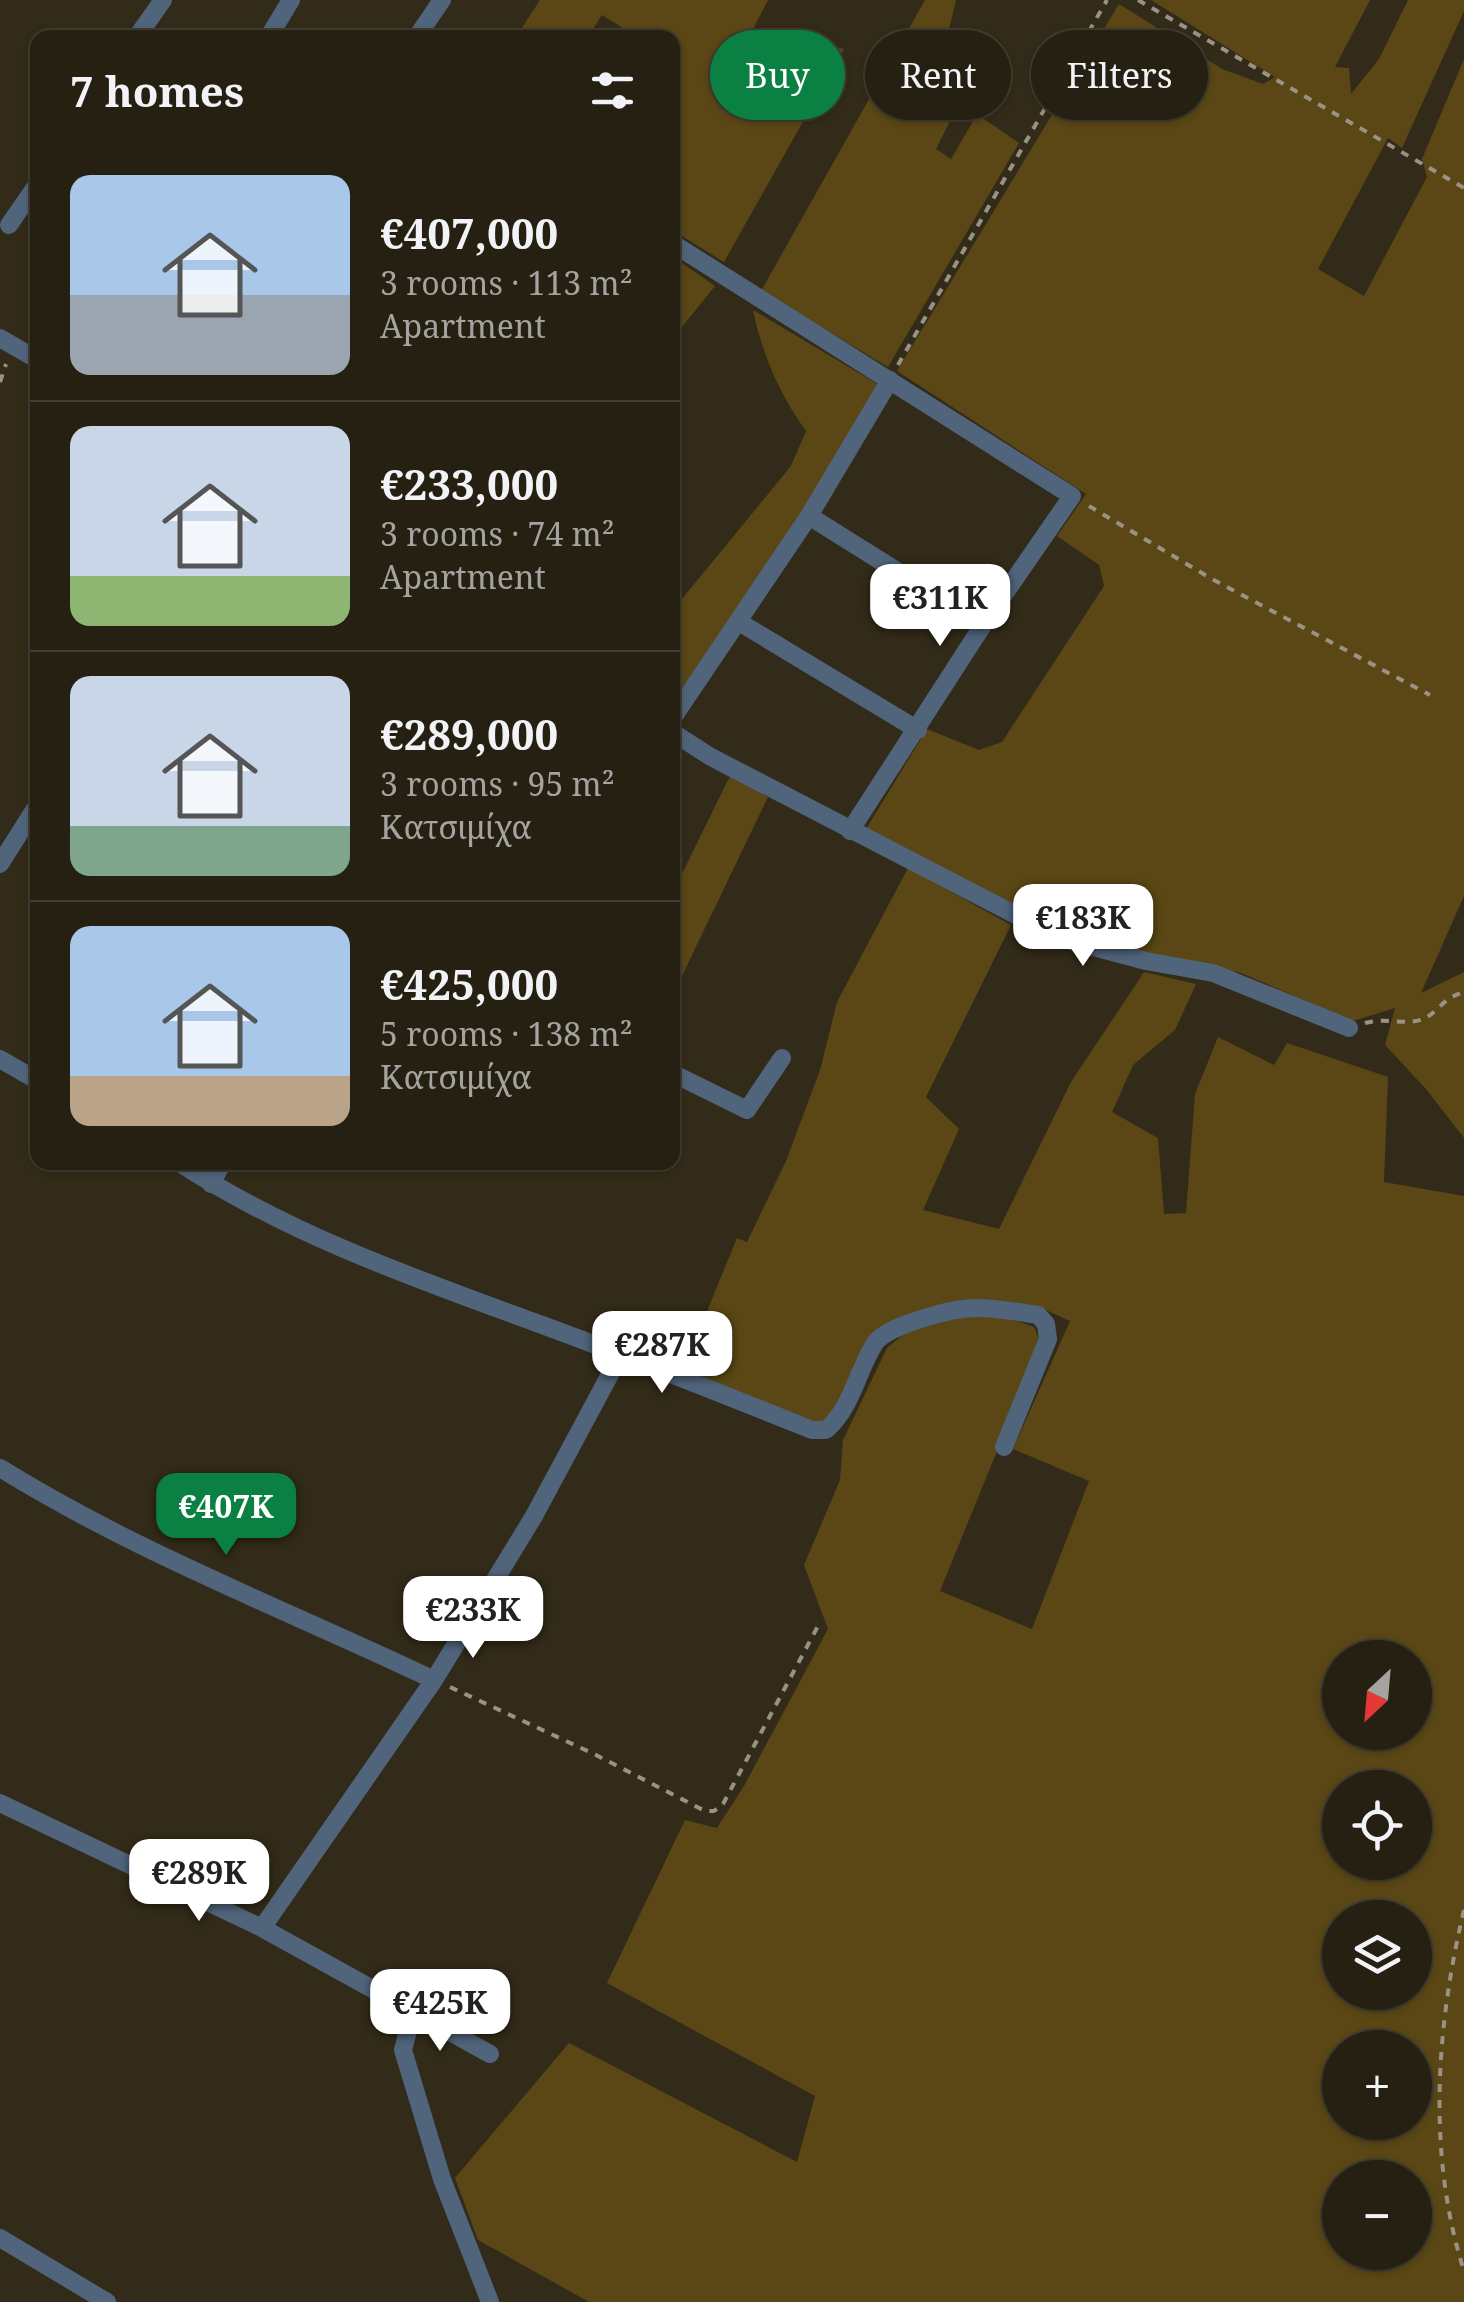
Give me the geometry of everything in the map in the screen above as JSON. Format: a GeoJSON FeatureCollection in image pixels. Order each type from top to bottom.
{"type":"FeatureCollection","features":[{"type":"Feature","properties":{"kind":"street"},"geometry":{"type":"LineString","coordinates":[[141,30],[162,0]]}},
{"type":"Feature","properties":{"kind":"street"},"geometry":{"type":"LineString","coordinates":[[273,30],[291,0]]}},
{"type":"Feature","properties":{"kind":"street"},"geometry":{"type":"LineString","coordinates":[[421,30],[442,0]]}},
{"type":"Feature","properties":{"kind":"street"},"geometry":{"type":"LineString","coordinates":[[9,225],[30,195]]}},
{"type":"Feature","properties":{"kind":"street"},"geometry":{"type":"LineString","coordinates":[[680,248],[1072,496],[983,624],[850,831]]}},
{"type":"Feature","properties":{"kind":"street"},"geometry":{"type":"LineString","coordinates":[[0,338],[30,355]]}},
{"type":"Feature","properties":{"kind":"street"},"geometry":{"type":"LineString","coordinates":[[680,707],[809,516],[890,380]]}},
{"type":"Feature","properties":{"kind":"street"},"geometry":{"type":"LineString","coordinates":[[809,516],[983,624]]}},
{"type":"Feature","properties":{"kind":"street"},"geometry":{"type":"LineString","coordinates":[[739,622],[918,730]]}},
{"type":"Feature","properties":{"kind":"street"},"geometry":{"type":"LineString","coordinates":[[680,737],[850,831],[1060,938],[1214,973],[1349,1028]]}},
{"type":"Feature","properties":{"kind":"street"},"geometry":{"type":"LineString","coordinates":[[0,864],[30,817]]}},
{"type":"Feature","properties":{"kind":"street"},"geometry":{"type":"LineString","coordinates":[[680,1078],[748,1110],[782,1058]]}},
{"type":"Feature","properties":{"kind":"street"},"geometry":{"type":"LineString","coordinates":[[0,1059],[30,1076]]}},
{"type":"Feature","properties":{"kind":"street"},"geometry":{"type":"LineString","coordinates":[[190,1170],[268,1215],[357,1257],[621,1354],[812,1430],[826,1430],[838,1420],[876,1342],[890,1330],[955,1310],[976,1308],[1038,1315],[1046,1324],[1048,1338],[1004,1448]]}},
{"type":"Feature","properties":{"kind":"street"},"geometry":{"type":"LineString","coordinates":[[211,1184],[219,1170]]}},
{"type":"Feature","properties":{"kind":"street"},"geometry":{"type":"LineString","coordinates":[[262,1928],[434,1680],[534,1516],[621,1354]]}},
{"type":"Feature","properties":{"kind":"street"},"geometry":{"type":"LineString","coordinates":[[0,1468],[47,1497],[146,1547],[434,1680]]}},
{"type":"Feature","properties":{"kind":"street"},"geometry":{"type":"LineString","coordinates":[[0,1804],[262,1928],[490,2054]]}},
{"type":"Feature","properties":{"kind":"street"},"geometry":{"type":"LineString","coordinates":[[413,2012],[404,2050],[408,2067],[442,2179],[490,2302]]}},
{"type":"Feature","properties":{"kind":"street"},"geometry":{"type":"LineString","coordinates":[[0,2238],[108,2302]]}},
{"type":"Feature","properties":{"kind":"path"},"geometry":{"type":"LineString","coordinates":[[890,380],[1107,0]]}},
{"type":"Feature","properties":{"kind":"path"},"geometry":{"type":"LineString","coordinates":[[1138,0],[1464,188]]}},
{"type":"Feature","properties":{"kind":"path"},"geometry":{"type":"LineString","coordinates":[[1072,496],[1212,579],[1430,694]]}},
{"type":"Feature","properties":{"kind":"path"},"geometry":{"type":"LineString","coordinates":[[1349,1028],[1384,1017],[1404,1022],[1424,1019],[1448,996],[1464,992]]}},
{"type":"Feature","properties":{"kind":"path"},"geometry":{"type":"LineString","coordinates":[[434,1680],[714,1812],[723,1804],[818,1626]]}},
{"type":"Feature","properties":{"kind":"path"},"geometry":{"type":"LineString","coordinates":[[1464,1910],[1447,1999],[1440,2070],[1440,2137],[1444,2194],[1464,2271]]}},
{"type":"Feature","properties":{"kind":"shaded area"},"geometry":{"type":"Polygon","coordinates":[[[540,0],[768,0],[753,30],[710,30],[710,120],[804,120],[724,262],[680,235],[680,30],[626,30],[602,15],[592,30],[521,30],[540,0]]]}},
{"type":"Feature","properties":{"kind":"shaded area"},"geometry":{"type":"Polygon","coordinates":[[[925,0],[956,0],[949,30],[908,30],[925,0]]]}},
{"type":"Feature","properties":{"kind":"shaded area"},"geometry":{"type":"Polygon","coordinates":[[[1151,0],[1370,0],[1335,67],[1349,68],[1351,94],[1379,59],[1408,0],[1464,0],[1464,11],[1402,148],[1388,138],[1318,269],[1364,296],[1427,177],[1422,159],[1464,59],[1464,896],[1421,993],[1464,972],[1464,1138],[1385,1045],[1395,1008],[1353,1021],[1241,973],[1136,951],[1058,927],[866,829],[927,729],[979,750],[1002,742],[1104,586],[1099,565],[1057,536],[1086,494],[897,371],[1049,120],[1208,120],[1208,60],[1263,84],[1275,77],[1208,35],[1208,30],[1199,30],[1151,0]]]}},
{"type":"Feature","properties":{"kind":"shaded area"},"geometry":{"type":"Polygon","coordinates":[[[1119,4],[1160,30],[1103,30],[1119,4]]]}},
{"type":"Feature","properties":{"kind":"shaded area"},"geometry":{"type":"Polygon","coordinates":[[[865,106],[865,120],[950,120],[936,149],[951,159],[974,120],[985,120],[1019,143],[888,367],[761,291],[865,106]]]}},
{"type":"Feature","properties":{"kind":"shaded area"},"geometry":{"type":"Polygon","coordinates":[[[680,262],[715,286],[680,329],[680,262]]]}},
{"type":"Feature","properties":{"kind":"shaded area"},"geometry":{"type":"Polygon","coordinates":[[[753,310],[879,385],[808,505],[680,691],[680,601],[791,466],[806,431],[788,403],[761,342],[753,310]]]}},
{"type":"Feature","properties":{"kind":"shaded area"},"geometry":{"type":"Polygon","coordinates":[[[730,776],[768,797],[680,982],[680,878],[730,776]]]}},
{"type":"Feature","properties":{"kind":"shaded area"},"geometry":{"type":"Polygon","coordinates":[[[908,868],[1011,925],[926,1097],[959,1129],[923,1210],[999,1229],[1071,1082],[1144,972],[1196,984],[1175,1030],[1133,1065],[1112,1112],[1158,1138],[1164,1214],[1186,1213],[1195,1094],[1218,1037],[1274,1065],[1287,1043],[1388,1077],[1384,1182],[1464,1196],[1464,2302],[589,2302],[478,2240],[455,2178],[569,2043],[797,2162],[815,2096],[607,1983],[685,1820],[717,1828],[744,1786],[828,1629],[804,1565],[840,1480],[843,1440],[887,1348],[905,1333],[954,1315],[993,1313],[1034,1327],[1041,1343],[940,1591],[1032,1629],[1089,1481],[1013,1449],[1070,1321],[1037,1306],[962,1300],[901,1321],[875,1335],[835,1432],[682,1372],[737,1238],[747,1242],[786,1161],[820,1070],[837,1002],[908,868]]]}}]}
